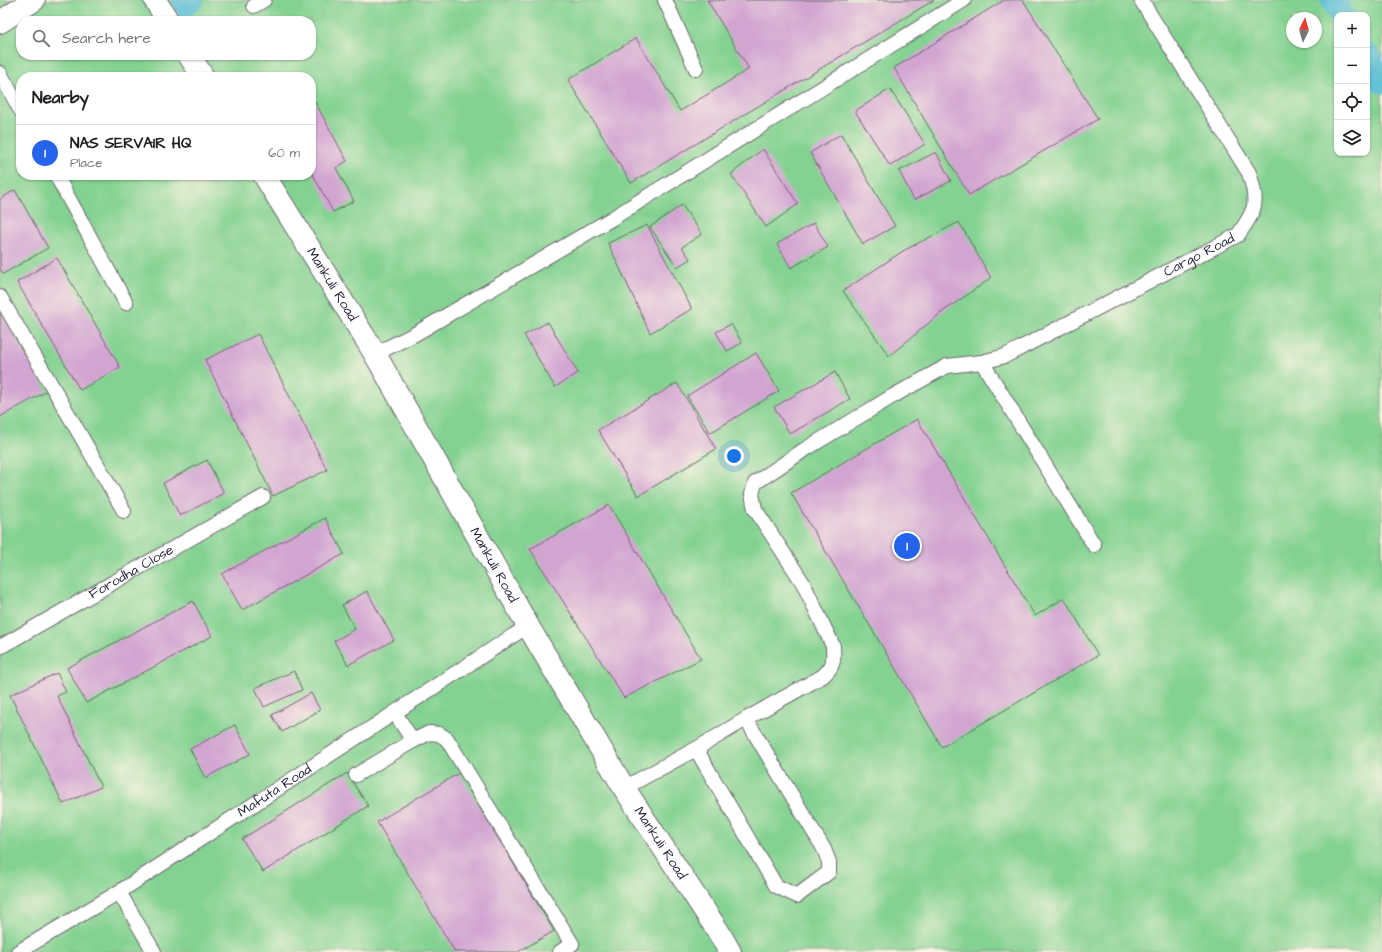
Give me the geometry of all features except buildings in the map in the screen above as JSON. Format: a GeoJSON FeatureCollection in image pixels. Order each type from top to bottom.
{"type":"FeatureCollection","features":[{"type":"Feature","properties":{"kind":"street"},"geometry":{"type":"LineString","coordinates":[[0,22],[34,0]]}},
{"type":"Feature","properties":{"kind":"street"},"geometry":{"type":"LineString","coordinates":[[155,0],[165,16]]}},
{"type":"Feature","properties":{"kind":"street"},"geometry":{"type":"LineString","coordinates":[[192,60],[200,72]]}},
{"type":"Feature","properties":{"kind":"street","name":"Mankuli Road"},"geometry":{"type":"LineString","coordinates":[[267,180],[375,354],[528,626],[624,788],[718,931],[730,952]]}},
{"type":"Feature","properties":{"kind":"lane"},"geometry":{"type":"LineString","coordinates":[[665,0],[696,69]]}},
{"type":"Feature","properties":{"kind":"lane"},"geometry":{"type":"LineString","coordinates":[[375,354],[415,334],[611,219],[964,0]]}},
{"type":"Feature","properties":{"kind":"lane","name":"Cargo Road"},"geometry":{"type":"LineString","coordinates":[[746,719],[823,676],[832,668],[834,658],[834,646],[803,583],[755,509],[752,494],[755,483],[865,412],[947,366],[982,362],[1005,356],[1238,235],[1251,216],[1255,202],[1255,190],[1249,173],[1141,0]]}},
{"type":"Feature","properties":{"kind":"lane"},"geometry":{"type":"LineString","coordinates":[[0,73],[16,103]]}},
{"type":"Feature","properties":{"kind":"lane"},"geometry":{"type":"LineString","coordinates":[[59,180],[126,303]]}},
{"type":"Feature","properties":{"kind":"lane"},"geometry":{"type":"LineString","coordinates":[[0,297],[124,511]]}},
{"type":"Feature","properties":{"kind":"lane"},"geometry":{"type":"LineString","coordinates":[[982,362],[1094,545]]}},
{"type":"Feature","properties":{"kind":"lane","name":"Forodha Close"},"geometry":{"type":"LineString","coordinates":[[0,648],[263,497]]}},
{"type":"Feature","properties":{"kind":"lane","name":"Mafuta Road"},"geometry":{"type":"LineString","coordinates":[[18,952],[119,892],[528,626]]}},
{"type":"Feature","properties":{"kind":"lane"},"geometry":{"type":"LineString","coordinates":[[395,713],[413,741]]}},
{"type":"Feature","properties":{"kind":"lane"},"geometry":{"type":"LineString","coordinates":[[624,788],[696,749],[746,719],[824,849],[830,862],[829,872],[798,896],[776,886],[696,749]]}},
{"type":"Feature","properties":{"kind":"lane"},"geometry":{"type":"LineString","coordinates":[[356,775],[413,741],[429,734],[440,734],[447,739],[572,944],[560,952]]}},
{"type":"Feature","properties":{"kind":"lane"},"geometry":{"type":"LineString","coordinates":[[119,892],[154,952]]}},
{"type":"Feature","properties":{"kind":"green space"},"geometry":{"type":"Polygon","coordinates":[[[0,0],[1382,0],[1382,952],[0,952],[0,0]]]}},
{"type":"Feature","properties":{"kind":"waterway"},"geometry":{"type":"LineString","coordinates":[[185,4],[191,0]]}},
{"type":"Feature","properties":{"kind":"waterway"},"geometry":{"type":"LineString","coordinates":[[1333,0],[1340,12]]}},
{"type":"Feature","properties":{"kind":"waterway"},"geometry":{"type":"LineString","coordinates":[[1370,61],[1382,81]]}},
{"type":"Feature","properties":{"kind":"place","name":"NAS SERVAIR HQ"},"geometry":{"type":"Point","coordinates":[907,546]}}]}
